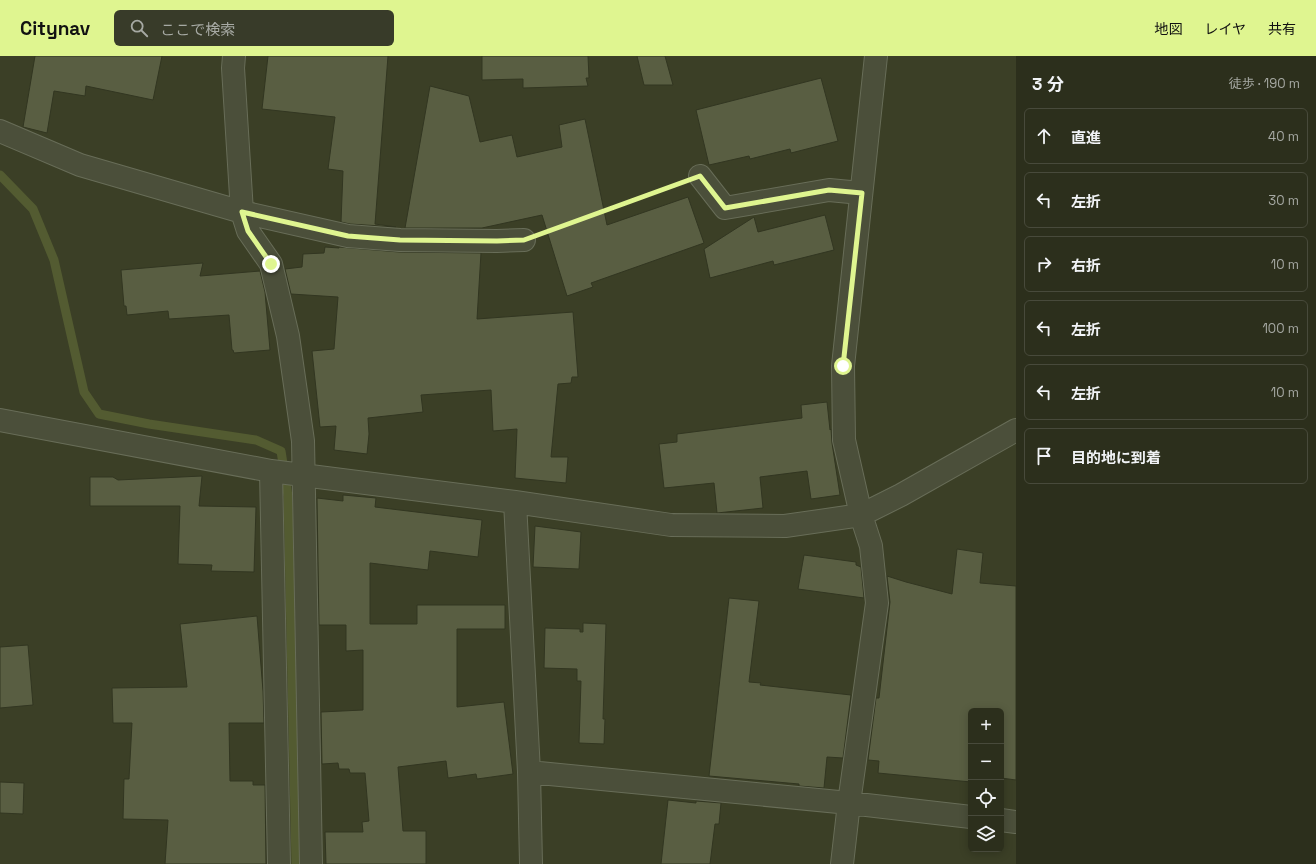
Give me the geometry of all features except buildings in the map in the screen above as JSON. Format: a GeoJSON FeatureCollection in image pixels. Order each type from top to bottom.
{"type":"FeatureCollection","features":[{"type":"Feature","properties":{"kind":"street"},"geometry":{"type":"LineString","coordinates":[[234,56],[233,68],[242,212],[248,231],[271,264],[288,336],[303,441],[311,864]]}},
{"type":"Feature","properties":{"kind":"street"},"geometry":{"type":"LineString","coordinates":[[842,864],[877,603],[871,546],[844,440],[843,366],[876,56]]}},
{"type":"Feature","properties":{"kind":"street"},"geometry":{"type":"LineString","coordinates":[[0,131],[80,165],[242,212],[348,236],[400,240],[524,240]]}},
{"type":"Feature","properties":{"kind":"street"},"geometry":{"type":"LineString","coordinates":[[700,176],[725,208],[829,190],[862,193]]}},
{"type":"Feature","properties":{"kind":"street"},"geometry":{"type":"LineString","coordinates":[[0,420],[271,472],[515,502],[671,525],[786,526],[862,514],[901,495],[1016,430]]}},
{"type":"Feature","properties":{"kind":"street"},"geometry":{"type":"LineString","coordinates":[[271,472],[279,864]]}},
{"type":"Feature","properties":{"kind":"street"},"geometry":{"type":"LineString","coordinates":[[515,502],[529,772],[531,864]]}},
{"type":"Feature","properties":{"kind":"street"},"geometry":{"type":"LineString","coordinates":[[529,772],[849,803],[968,817]]}},
{"type":"Feature","properties":{"kind":"street"},"geometry":{"type":"LineString","coordinates":[[1004,820],[1016,822]]}},
{"type":"Feature","properties":{"kind":"path"},"geometry":{"type":"LineString","coordinates":[[524,240],[700,176]]}},
{"type":"Feature","properties":{"kind":"waterway"},"geometry":{"type":"LineString","coordinates":[[0,175],[33,209],[54,260],[84,392],[99,414],[149,424],[256,440],[281,451],[288,496],[296,864]]}},
{"type":"Feature","properties":{"kind":"route"},"geometry":{"type":"LineString","coordinates":[[271,264],[248,231],[242,212],[348,236],[400,240],[497,241],[524,240],[700,176],[725,208],[829,190],[862,193],[843,366]]}}]}
